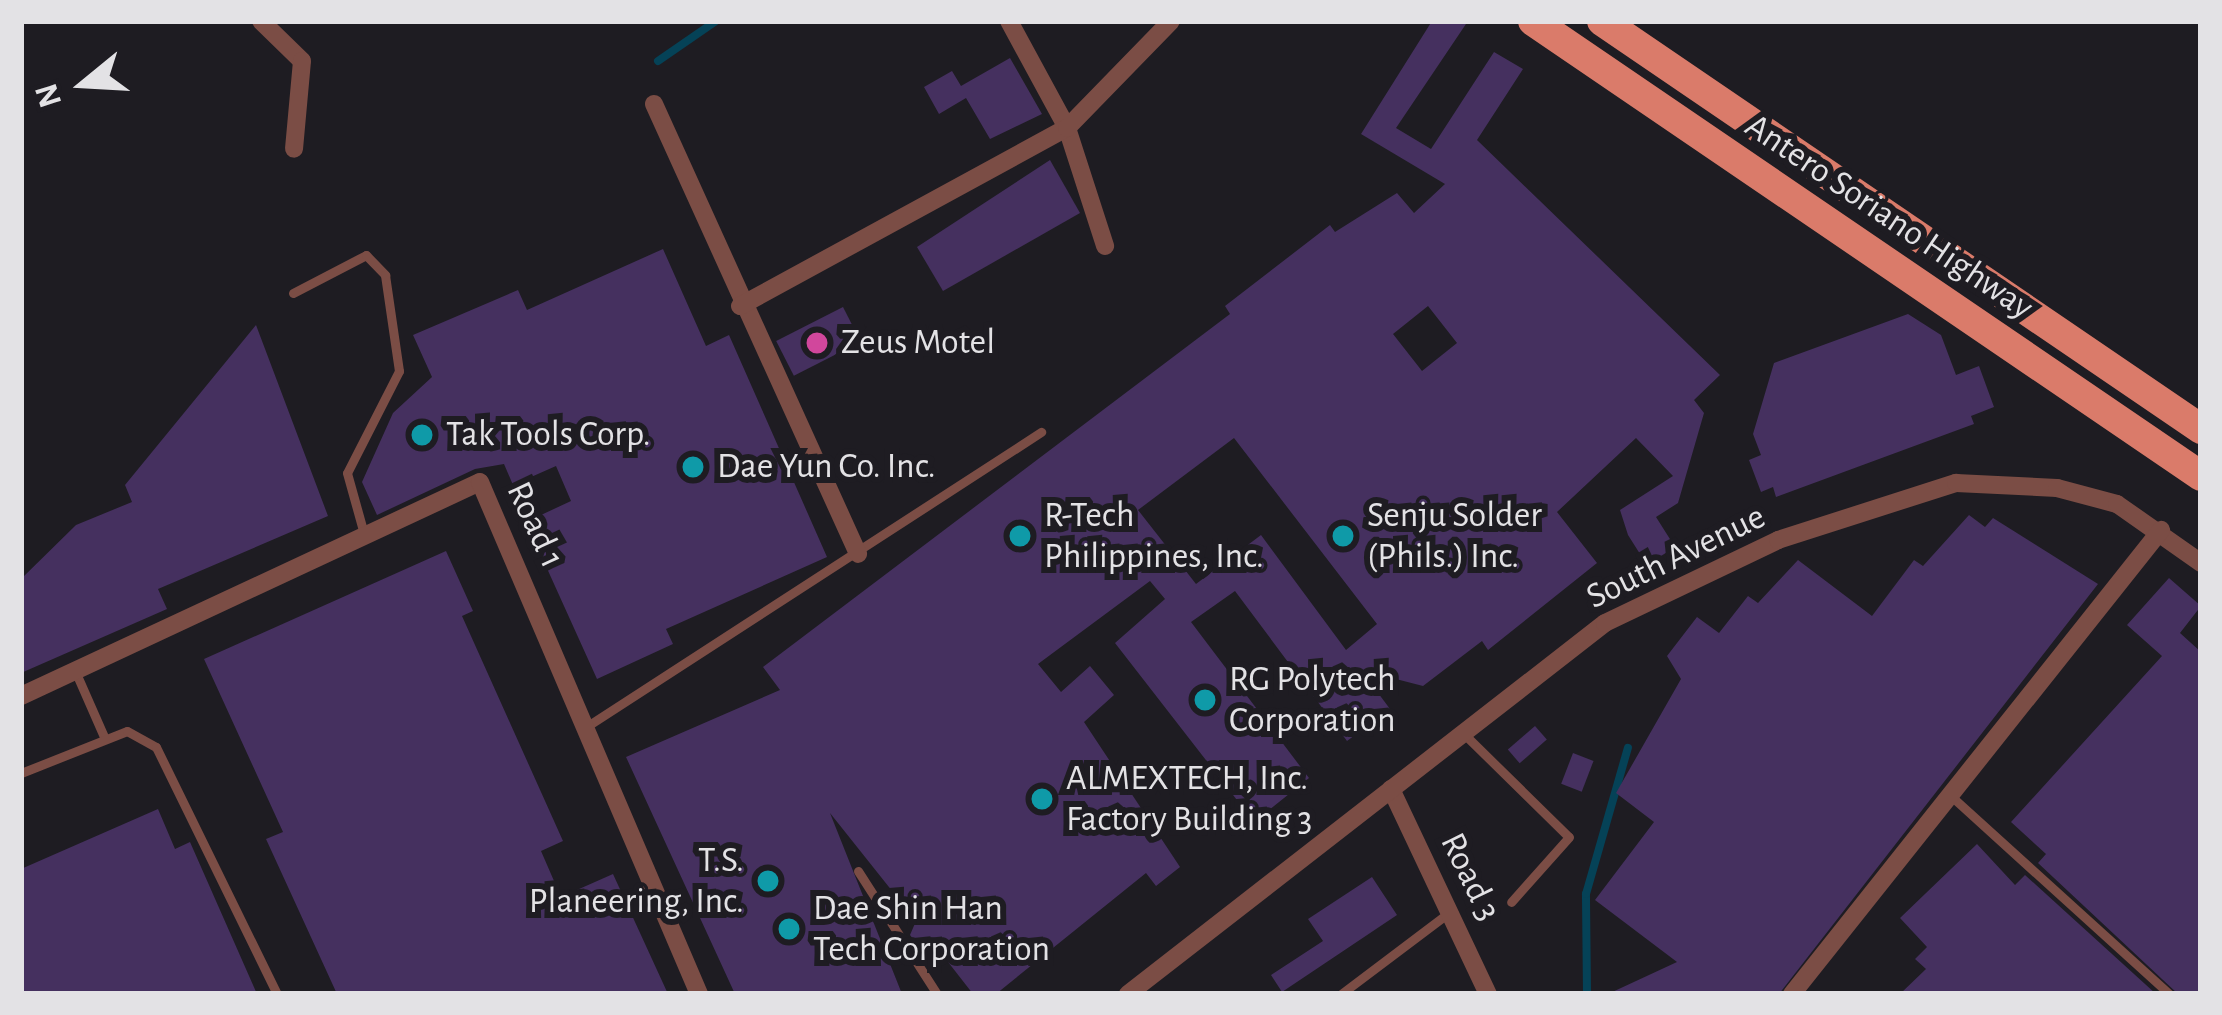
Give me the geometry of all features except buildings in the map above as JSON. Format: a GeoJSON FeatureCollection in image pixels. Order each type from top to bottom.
{"type":"FeatureCollection","features":[{"type":"Feature","properties":{"kind":"main road","name":"Antero Soriano Highway"},"geometry":{"type":"LineString","coordinates":[[1533,21],[2201,476]]}},
{"type":"Feature","properties":{"kind":"main road","name":"Antero Soriano Highway"},"geometry":{"type":"LineString","coordinates":[[1602,21],[2201,429]]}},
{"type":"Feature","properties":{"kind":"street"},"geometry":{"type":"LineString","coordinates":[[261,21],[302,61],[294,149]]}},
{"type":"Feature","properties":{"kind":"street"},"geometry":{"type":"LineString","coordinates":[[1010,21],[1066,128],[1105,246]]}},
{"type":"Feature","properties":{"kind":"street"},"geometry":{"type":"LineString","coordinates":[[740,306],[1066,128],[1171,21]]}},
{"type":"Feature","properties":{"kind":"street"},"geometry":{"type":"LineString","coordinates":[[654,104],[740,306],[858,554]]}},
{"type":"Feature","properties":{"kind":"street","name":"Road 1"},"geometry":{"type":"LineString","coordinates":[[21,696],[480,482],[589,725],[700,994]]}},
{"type":"Feature","properties":{"kind":"street","name":"South Avenue"},"geometry":{"type":"LineString","coordinates":[[1128,994],[1605,623],[1778,540],[1956,483],[2057,488],[2117,504],[2161,530],[2201,563]]}},
{"type":"Feature","properties":{"kind":"street"},"geometry":{"type":"LineString","coordinates":[[1792,994],[2161,530]]}},
{"type":"Feature","properties":{"kind":"street","name":"Road 3"},"geometry":{"type":"LineString","coordinates":[[1391,789],[1489,994]]}},
{"type":"Feature","properties":{"kind":"lane"},"geometry":{"type":"LineString","coordinates":[[293,292],[357,257],[375,257],[385,274],[399,370],[347,473],[365,536]]}},
{"type":"Feature","properties":{"kind":"lane"},"geometry":{"type":"LineString","coordinates":[[589,725],[1041,432]]}},
{"type":"Feature","properties":{"kind":"lane"},"geometry":{"type":"LineString","coordinates":[[76,670],[105,740]]}},
{"type":"Feature","properties":{"kind":"lane"},"geometry":{"type":"LineString","coordinates":[[21,773],[127,731],[156,747],[277,994]]}},
{"type":"Feature","properties":{"kind":"lane"},"geometry":{"type":"LineString","coordinates":[[1463,733],[1569,837],[1511,902]]}},
{"type":"Feature","properties":{"kind":"lane"},"geometry":{"type":"LineString","coordinates":[[1950,795],[2169,994]]}},
{"type":"Feature","properties":{"kind":"lane"},"geometry":{"type":"LineString","coordinates":[[858,871],[937,994]]}},
{"type":"Feature","properties":{"kind":"lane"},"geometry":{"type":"LineString","coordinates":[[1341,994],[1451,910]]}},
{"type":"Feature","properties":{"kind":"waterway"},"geometry":{"type":"LineString","coordinates":[[658,61],[716,21]]}},
{"type":"Feature","properties":{"kind":"waterway"},"geometry":{"type":"LineString","coordinates":[[1587,994],[1586,894],[1628,748]]}},
{"type":"Feature","properties":{"kind":"place","name":"Zeus Motel"},"geometry":{"type":"Point","coordinates":[817,343]}},
{"type":"Feature","properties":{"kind":"place","name":"Tak Tools Corp."},"geometry":{"type":"Point","coordinates":[422,435]}},
{"type":"Feature","properties":{"kind":"place","name":"Dae Yun Co. Inc."},"geometry":{"type":"Point","coordinates":[693,467]}},
{"type":"Feature","properties":{"kind":"place","name":"R-Tech Philippines, Inc."},"geometry":{"type":"Point","coordinates":[1020,536]}},
{"type":"Feature","properties":{"kind":"place","name":"Senju Solder (Phils.) Inc."},"geometry":{"type":"Point","coordinates":[1343,536]}},
{"type":"Feature","properties":{"kind":"place","name":"RG Polytech Corporation"},"geometry":{"type":"Point","coordinates":[1205,700]}},
{"type":"Feature","properties":{"kind":"place","name":"ALMEXTECH, Inc. Factory Building 3"},"geometry":{"type":"Point","coordinates":[1042,799]}},
{"type":"Feature","properties":{"kind":"place","name":"T.S. Planeering, Inc."},"geometry":{"type":"Point","coordinates":[768,881]}},
{"type":"Feature","properties":{"kind":"place","name":"Dae Shin Han Tech Corporation"},"geometry":{"type":"Point","coordinates":[789,929]}}]}
